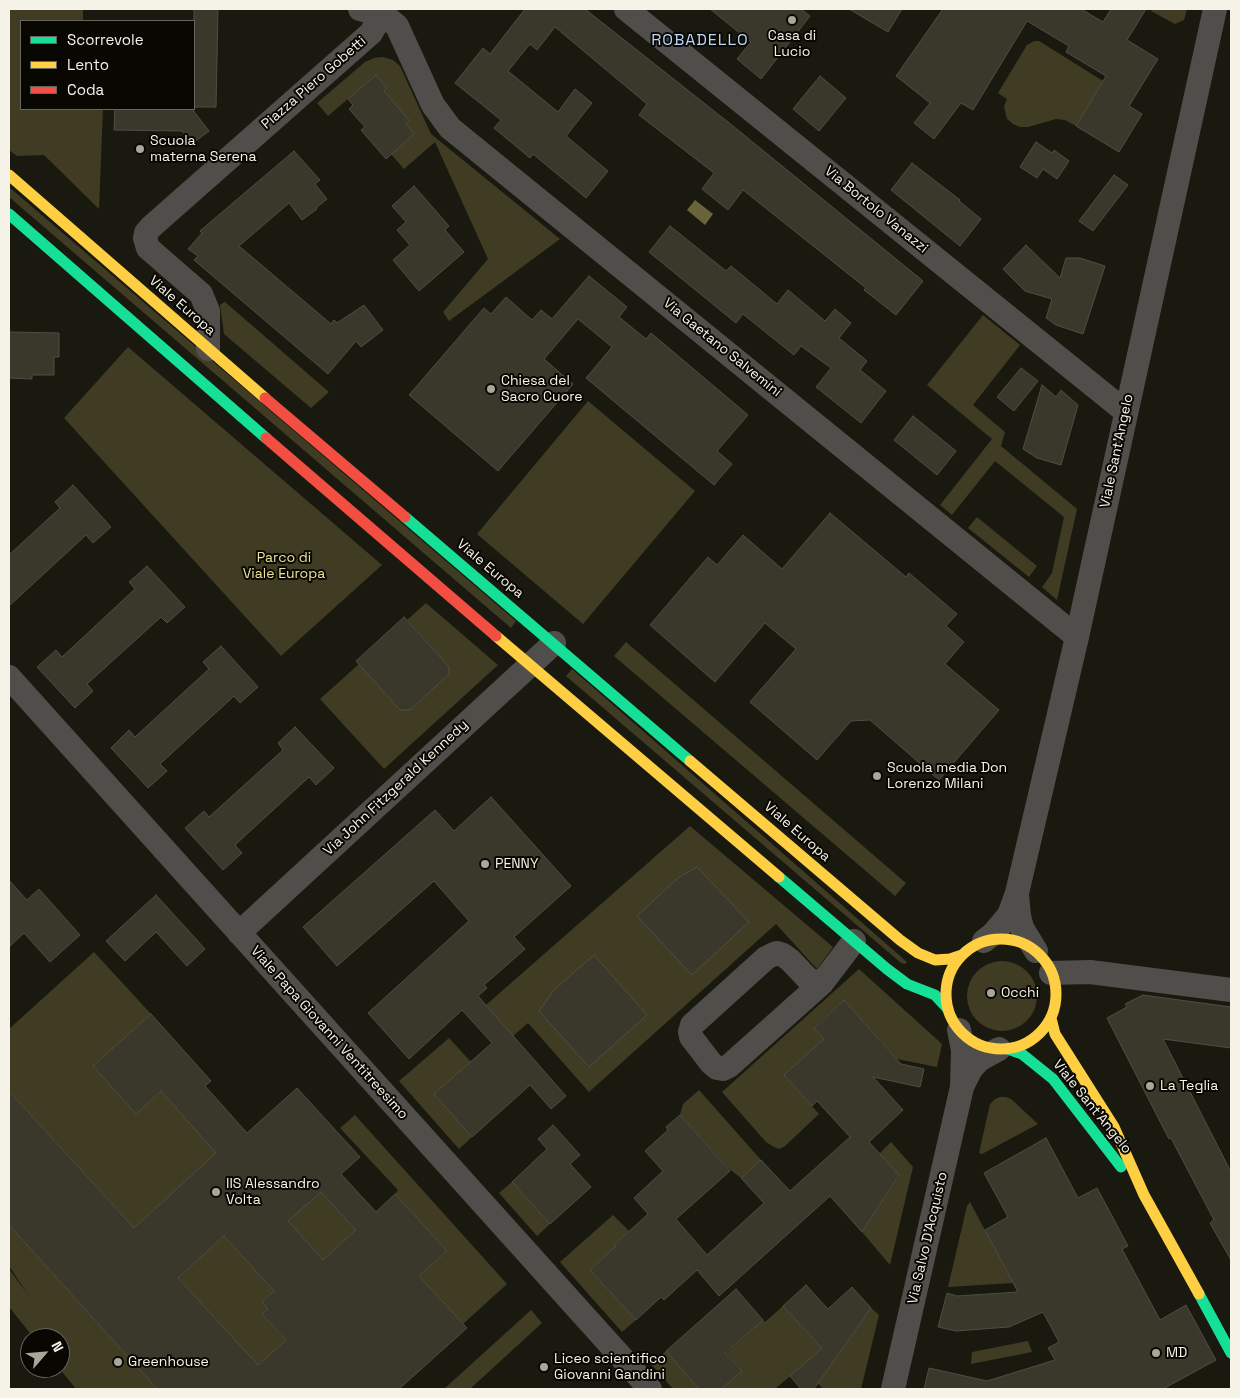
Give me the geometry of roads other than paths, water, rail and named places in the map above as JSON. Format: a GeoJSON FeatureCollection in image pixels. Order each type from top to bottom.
{"type":"FeatureCollection","features":[{"type":"Feature","properties":{"kind":"street","name":"Via Bortolo Vanazzi"},"geometry":{"type":"LineString","coordinates":[[626,9],[1126,412]]}},
{"type":"Feature","properties":{"kind":"street","name":"Viale Sant'Angelo"},"geometry":{"type":"LineString","coordinates":[[984,941],[1006,920],[1017,893],[1077,637],[1215,9]]}},
{"type":"Feature","properties":{"kind":"street","name":"Piazza Piero Gobetti"},"geometry":{"type":"LineString","coordinates":[[208,349],[208,311],[201,294],[148,248],[145,238],[146,233],[381,18]]}},
{"type":"Feature","properties":{"kind":"street","name":"Via Gaetano Salvemini"},"geometry":{"type":"LineString","coordinates":[[381,18],[433,105],[450,128],[1077,637]]}},
{"type":"Feature","properties":{"kind":"street","name":"Viale Europa"},"geometry":{"type":"LineString","coordinates":[[9,175],[208,349],[900,940],[918,953],[935,960],[950,959],[962,955]]}},
{"type":"Feature","properties":{"kind":"street"},"geometry":{"type":"LineString","coordinates":[[9,214],[306,474],[896,977],[907,984],[934,995],[948,1008]]}},
{"type":"Feature","properties":{"kind":"street","name":"Via John Fitzgerald Kennedy"},"geometry":{"type":"LineString","coordinates":[[239,933],[554,643]]}},
{"type":"Feature","properties":{"kind":"street","name":"Viale Papa Giovanni Ventitreesimo"},"geometry":{"type":"LineString","coordinates":[[9,677],[650,1389]]}},
{"type":"Feature","properties":{"kind":"street","name":"Viale Sant'Angelo"},"geometry":{"type":"LineString","coordinates":[[1017,893],[1022,928],[1036,951]]}},
{"type":"Feature","properties":{"kind":"street"},"geometry":{"type":"LineString","coordinates":[[1002,939],[1020,942],[1036,951],[1048,965],[1054,982],[1056,1000],[1051,1018],[1040,1033],[1026,1044],[1004,1049],[990,1048],[973,1042],[959,1030],[949,1014],[946,997],[948,979],[955,962],[968,949],[984,941],[1002,939]]}},
{"type":"Feature","properties":{"kind":"street"},"geometry":{"type":"LineString","coordinates":[[822,982],[809,980],[783,955],[778,953],[772,955],[766,958],[692,1025],[691,1037],[711,1063],[718,1068],[729,1066],[822,982],[854,941]]}},
{"type":"Feature","properties":{"kind":"street"},"geometry":{"type":"LineString","coordinates":[[1051,973],[1090,972],[1231,990]]}},
{"type":"Feature","properties":{"kind":"street","name":"Viale Sant’Angelo"},"geometry":{"type":"LineString","coordinates":[[1051,1018],[1055,1034],[1114,1127],[1144,1195],[1231,1353]]}},
{"type":"Feature","properties":{"kind":"street","name":"Via Salvo D'Acquisto"},"geometry":{"type":"LineString","coordinates":[[959,1030],[963,1050],[962,1087]]}},
{"type":"Feature","properties":{"kind":"street","name":"Viale Sant’Angelo"},"geometry":{"type":"LineString","coordinates":[[1004,1049],[1022,1054],[1053,1079],[1144,1195]]}},
{"type":"Feature","properties":{"kind":"street","name":"Via Salvo D'Acquisto"},"geometry":{"type":"LineString","coordinates":[[893,1389],[962,1087],[966,1077],[979,1060],[1004,1049]]}},
{"type":"Feature","properties":{"kind":"place","name":"Casa di Lucio"},"geometry":{"type":"Point","coordinates":[792,20]}},
{"type":"Feature","properties":{"kind":"place","name":"Scuola materna Serena"},"geometry":{"type":"Point","coordinates":[140,149]}},
{"type":"Feature","properties":{"kind":"place","name":"Chiesa del Sacro Cuore"},"geometry":{"type":"Point","coordinates":[491,389]}},
{"type":"Feature","properties":{"kind":"place","name":"Scuola media Don Lorenzo Milani"},"geometry":{"type":"Point","coordinates":[877,776]}},
{"type":"Feature","properties":{"kind":"place","name":"PENNY"},"geometry":{"type":"Point","coordinates":[485,864]}},
{"type":"Feature","properties":{"kind":"place","name":"Occhi"},"geometry":{"type":"Point","coordinates":[991,993]}},
{"type":"Feature","properties":{"kind":"place","name":"La Teglia"},"geometry":{"type":"Point","coordinates":[1150,1086]}},
{"type":"Feature","properties":{"kind":"place","name":"IIS Alessandro Volta"},"geometry":{"type":"Point","coordinates":[216,1192]}},
{"type":"Feature","properties":{"kind":"place","name":"MD"},"geometry":{"type":"Point","coordinates":[1156,1353]}},
{"type":"Feature","properties":{"kind":"place","name":"Greenhouse"},"geometry":{"type":"Point","coordinates":[118,1362]}},
{"type":"Feature","properties":{"kind":"place","name":"Liceo scientifico Giovanni Gandini"},"geometry":{"type":"Point","coordinates":[544,1367]}},
{"type":"Feature","properties":{"kind":"district","name":"ROBADELLO"},"geometry":{"type":"Point","coordinates":[700,41]}},
{"type":"Feature","properties":{"kind":"park label","name":"Parco di Viale Europa"},"geometry":{"type":"Point","coordinates":[284,566]}}]}
